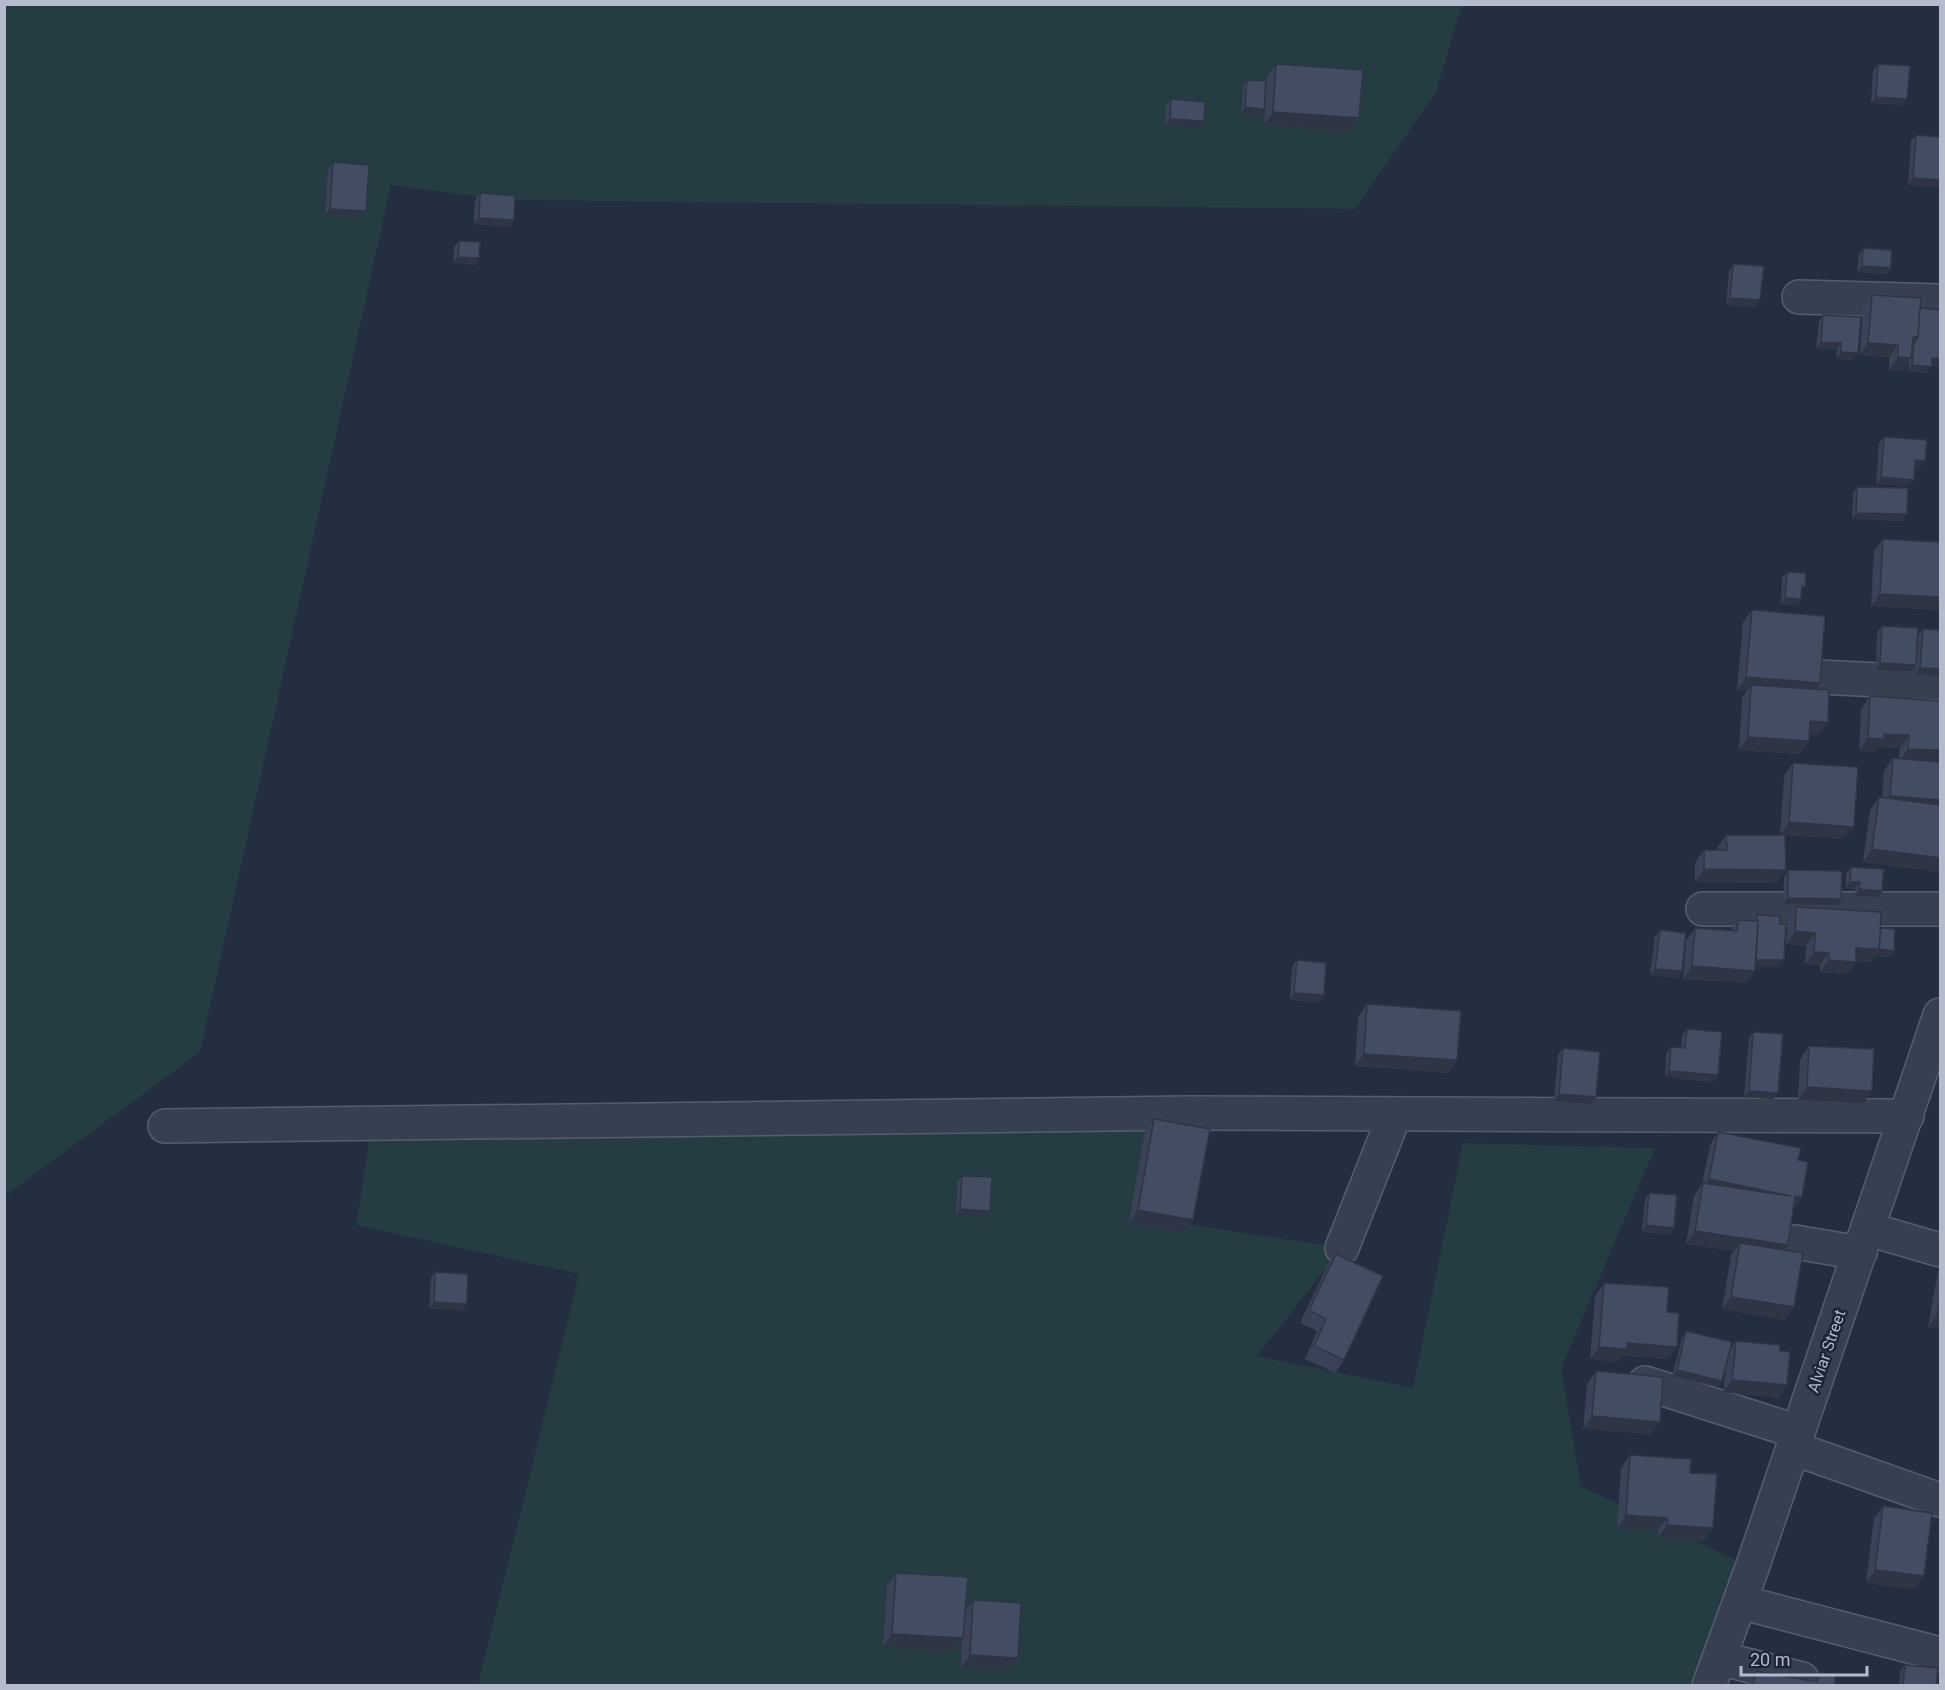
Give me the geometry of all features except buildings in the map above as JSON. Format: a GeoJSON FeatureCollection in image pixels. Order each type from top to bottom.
{"type":"FeatureCollection","features":[{"type":"Feature","properties":{"kind":"street"},"geometry":{"type":"LineString","coordinates":[[1799,297],[1941,301]]}},
{"type":"Feature","properties":{"kind":"street"},"geometry":{"type":"LineString","coordinates":[[1820,677],[1941,683]]}},
{"type":"Feature","properties":{"kind":"street"},"geometry":{"type":"LineString","coordinates":[[1703,909],[1941,909]]}},
{"type":"Feature","properties":{"kind":"street","name":"Alviar Street"},"geometry":{"type":"LineString","coordinates":[[1714,1672],[1941,1015]]}},
{"type":"Feature","properties":{"kind":"street"},"geometry":{"type":"LineString","coordinates":[[165,1126],[1188,1113],[1906,1116]]}},
{"type":"Feature","properties":{"kind":"street"},"geometry":{"type":"LineString","coordinates":[[1341,1248],[1395,1114]]}},
{"type":"Feature","properties":{"kind":"street"},"geometry":{"type":"LineString","coordinates":[[1796,1242],[1864,1241],[1941,1250]]}},
{"type":"Feature","properties":{"kind":"street"},"geometry":{"type":"LineString","coordinates":[[1645,1383],[1796,1440],[1941,1500]]}},
{"type":"Feature","properties":{"kind":"street"},"geometry":{"type":"LineString","coordinates":[[1740,1602],[1941,1654]]}},
{"type":"Feature","properties":{"kind":"street"},"geometry":{"type":"LineString","coordinates":[[1714,1672],[1802,1679]]}},
{"type":"Feature","properties":{"kind":"green space"},"geometry":{"type":"Polygon","coordinates":[[[5,5],[1462,5],[1436,92],[1355,209],[503,200],[391,185],[200,1052],[5,1196],[5,5]]]}},
{"type":"Feature","properties":{"kind":"green space"},"geometry":{"type":"Polygon","coordinates":[[[1188,1113],[1166,1221],[1342,1248],[1257,1356],[1413,1388],[1463,1143],[1655,1148],[1561,1369],[1581,1486],[1752,1568],[1709,1685],[478,1685],[579,1274],[356,1225],[372,1125],[1188,1113]]]}}]}
